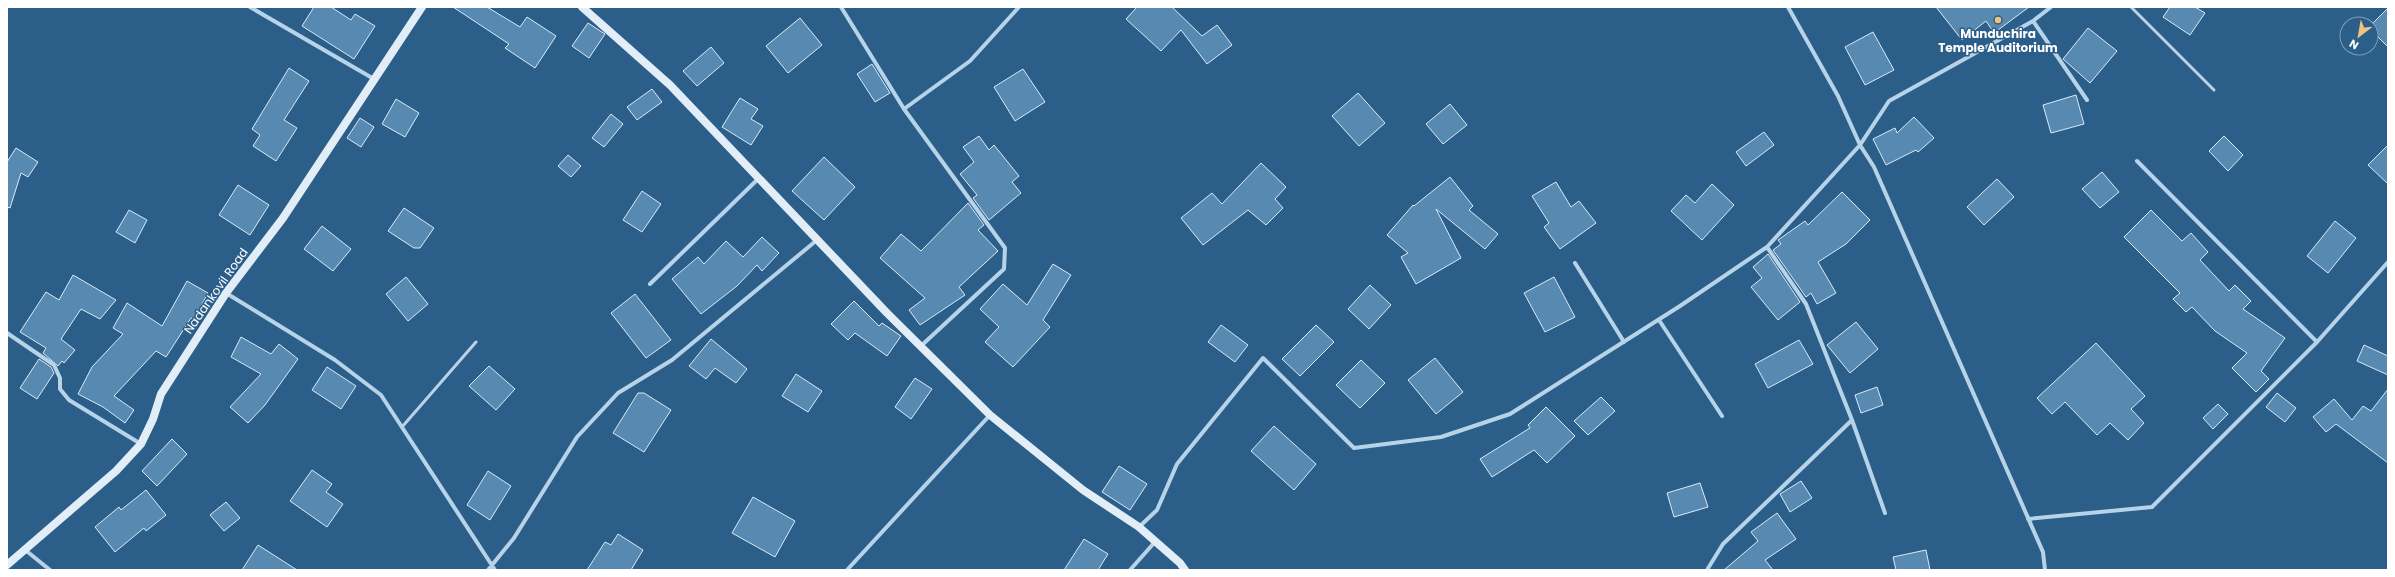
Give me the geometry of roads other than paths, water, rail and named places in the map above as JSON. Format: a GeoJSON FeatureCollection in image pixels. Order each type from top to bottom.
{"type":"FeatureCollection","features":[{"type":"Feature","properties":{"kind":"street"},"geometry":{"type":"LineString","coordinates":[[250,7],[374,79]]}},
{"type":"Feature","properties":{"kind":"street","name":"Nadankovil Road"},"geometry":{"type":"LineString","coordinates":[[7,564],[116,471],[141,444],[153,419],[161,394],[226,293],[283,218],[422,7]]}},
{"type":"Feature","properties":{"kind":"street"},"geometry":{"type":"LineString","coordinates":[[582,7],[670,85],[887,313],[922,345],[990,415],[1084,490],[1138,527],[1180,563],[1185,570]]}},
{"type":"Feature","properties":{"kind":"street"},"geometry":{"type":"LineString","coordinates":[[841,7],[904,109],[1005,248],[1004,269],[922,345]]}},
{"type":"Feature","properties":{"kind":"street"},"geometry":{"type":"LineString","coordinates":[[904,109],[970,61],[1019,7]]}},
{"type":"Feature","properties":{"kind":"street"},"geometry":{"type":"LineString","coordinates":[[1788,7],[1838,96],[1860,145],[1874,167],[2043,552],[2045,570]]}},
{"type":"Feature","properties":{"kind":"street"},"geometry":{"type":"LineString","coordinates":[[1138,527],[1156,510],[1177,464],[1263,358],[1354,448],[1441,437],[1510,414],[1659,320],[1767,247],[1860,145],[1889,101],[2033,21],[2051,7]]}},
{"type":"Feature","properties":{"kind":"street"},"geometry":{"type":"LineString","coordinates":[[2033,21],[2087,100]]}},
{"type":"Feature","properties":{"kind":"street"},"geometry":{"type":"LineString","coordinates":[[2137,161],[2318,342]]}},
{"type":"Feature","properties":{"kind":"street"},"geometry":{"type":"LineString","coordinates":[[650,284],[758,179]]}},
{"type":"Feature","properties":{"kind":"street"},"geometry":{"type":"LineString","coordinates":[[488,570],[514,538],[577,437],[618,393],[672,360],[817,240]]}},
{"type":"Feature","properties":{"kind":"street"},"geometry":{"type":"LineString","coordinates":[[1767,247],[1806,304],[1852,420],[1885,513]]}},
{"type":"Feature","properties":{"kind":"street"},"geometry":{"type":"LineString","coordinates":[[2028,518],[2152,507],[2318,342],[2388,262]]}},
{"type":"Feature","properties":{"kind":"street"},"geometry":{"type":"LineString","coordinates":[[1575,263],[1624,342]]}},
{"type":"Feature","properties":{"kind":"street"},"geometry":{"type":"LineString","coordinates":[[226,293],[335,360],[375,390],[393,411],[418,455],[495,570]]}},
{"type":"Feature","properties":{"kind":"street"},"geometry":{"type":"LineString","coordinates":[[1659,320],[1722,416]]}},
{"type":"Feature","properties":{"kind":"street"},"geometry":{"type":"LineString","coordinates":[[7,333],[54,366],[60,378],[60,389],[69,400],[141,444]]}},
{"type":"Feature","properties":{"kind":"street"},"geometry":{"type":"LineString","coordinates":[[847,570],[990,415]]}},
{"type":"Feature","properties":{"kind":"street"},"geometry":{"type":"LineString","coordinates":[[1707,570],[1724,544],[1852,420]]}},
{"type":"Feature","properties":{"kind":"street"},"geometry":{"type":"LineString","coordinates":[[1130,570],[1154,542]]}},
{"type":"Feature","properties":{"kind":"street"},"geometry":{"type":"LineString","coordinates":[[24,549],[50,570]]}},
{"type":"Feature","properties":{"kind":"lane"},"geometry":{"type":"LineString","coordinates":[[2131,7],[2214,90]]}},
{"type":"Feature","properties":{"kind":"lane"},"geometry":{"type":"LineString","coordinates":[[402,427],[476,342]]}},
{"type":"Feature","properties":{"kind":"place","name":"Munduchira Temple Auditorium"},"geometry":{"type":"Point","coordinates":[1998,20]}}]}
